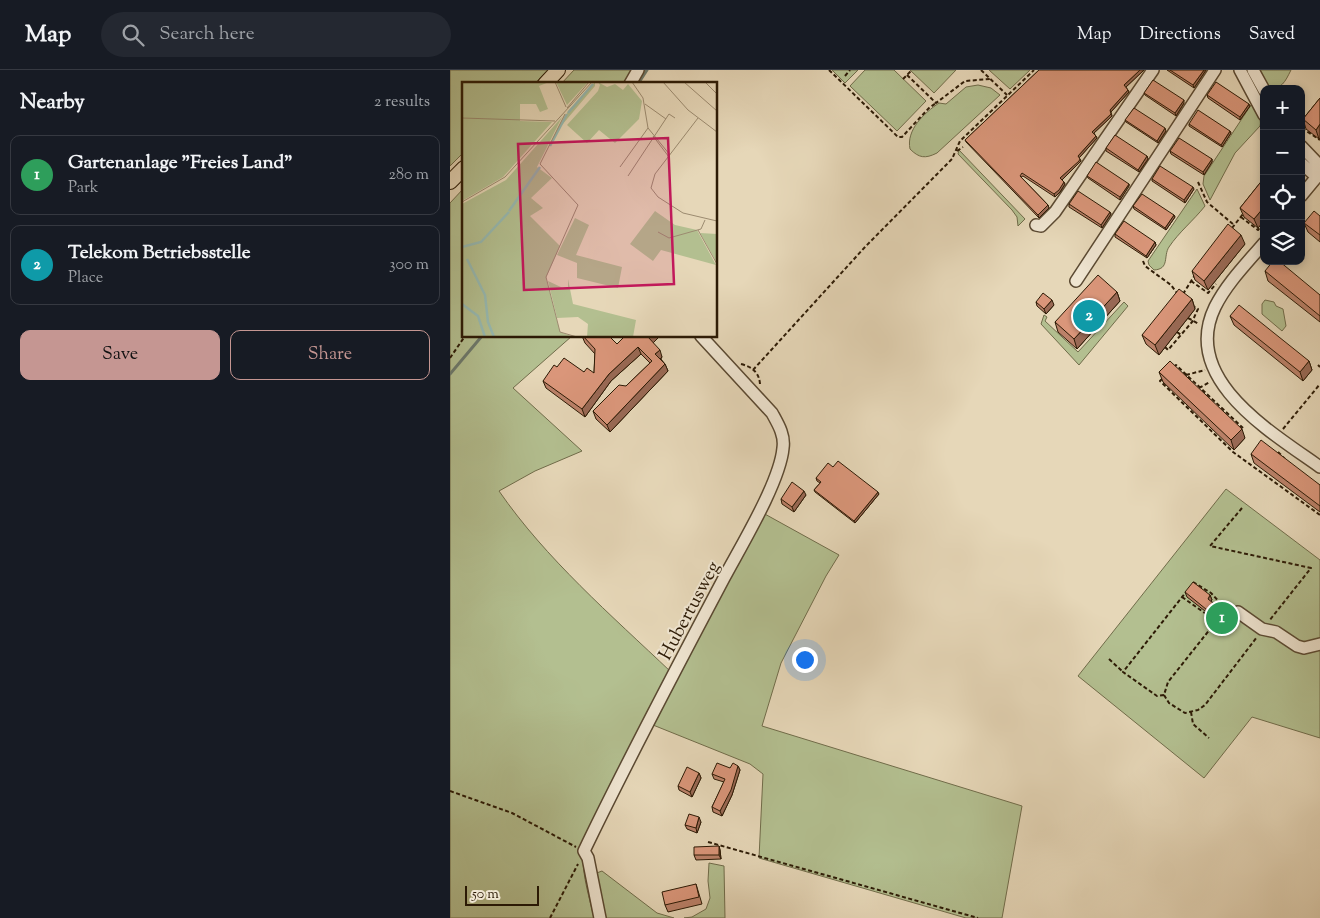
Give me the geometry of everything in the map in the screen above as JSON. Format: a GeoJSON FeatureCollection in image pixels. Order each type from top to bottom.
{"type":"FeatureCollection","features":[{"type":"Feature","properties":{"kind":"main road"},"geometry":{"type":"LineString","coordinates":[[547,82],[558,70]]}},
{"type":"Feature","properties":{"kind":"main road"},"geometry":{"type":"LineString","coordinates":[[450,182],[462,170]]}},
{"type":"Feature","properties":{"kind":"street"},"geometry":{"type":"LineString","coordinates":[[631,82],[638,70]]}},
{"type":"Feature","properties":{"kind":"street"},"geometry":{"type":"LineString","coordinates":[[1036,225],[1041,226],[1055,212],[1153,70]]}},
{"type":"Feature","properties":{"kind":"street"},"geometry":{"type":"LineString","coordinates":[[1076,281],[1215,70]]}},
{"type":"Feature","properties":{"kind":"street"},"geometry":{"type":"LineString","coordinates":[[1240,70],[1260,108]]}},
{"type":"Feature","properties":{"kind":"street"},"geometry":{"type":"LineString","coordinates":[[1253,70],[1261,85]]}},
{"type":"Feature","properties":{"kind":"street"},"geometry":{"type":"LineString","coordinates":[[1305,152],[1319,172]]}},
{"type":"Feature","properties":{"kind":"street"},"geometry":{"type":"LineString","coordinates":[[1305,164],[1319,172]]}},
{"type":"Feature","properties":{"kind":"street"},"geometry":{"type":"LineString","coordinates":[[1305,191],[1319,172]]}},
{"type":"Feature","properties":{"kind":"street"},"geometry":{"type":"LineString","coordinates":[[1260,247],[1219,299],[1209,327],[1208,343],[1215,373],[1226,390],[1277,436],[1320,467]]}},
{"type":"Feature","properties":{"kind":"street","name":"Hubertusweg"},"geometry":{"type":"LineString","coordinates":[[584,851],[749,531],[775,476],[783,450],[782,432],[772,413],[703,338]]}},
{"type":"Feature","properties":{"kind":"street"},"geometry":{"type":"LineString","coordinates":[[1238,612],[1262,629],[1276,632],[1297,646],[1304,648],[1320,644]]}},
{"type":"Feature","properties":{"kind":"street"},"geometry":{"type":"LineString","coordinates":[[584,851],[588,858],[600,918]]}},
{"type":"Feature","properties":{"kind":"path"},"geometry":{"type":"LineString","coordinates":[[829,70],[898,137],[902,137],[929,108],[965,81],[990,79]]}},
{"type":"Feature","properties":{"kind":"path"},"geometry":{"type":"LineString","coordinates":[[845,76],[850,70]]}},
{"type":"Feature","properties":{"kind":"path"},"geometry":{"type":"LineString","coordinates":[[981,70],[1007,95]]}},
{"type":"Feature","properties":{"kind":"path"},"geometry":{"type":"LineString","coordinates":[[753,370],[865,247],[952,159],[960,141],[1034,70]]}},
{"type":"Feature","properties":{"kind":"path"},"geometry":{"type":"LineString","coordinates":[[903,79],[911,71]]}},
{"type":"Feature","properties":{"kind":"path"},"geometry":{"type":"LineString","coordinates":[[906,75],[936,104]]}},
{"type":"Feature","properties":{"kind":"path"},"geometry":{"type":"LineString","coordinates":[[1304,130],[1320,140]]}},
{"type":"Feature","properties":{"kind":"path"},"geometry":{"type":"LineString","coordinates":[[956,152],[963,147]]}},
{"type":"Feature","properties":{"kind":"path"},"geometry":{"type":"LineString","coordinates":[[1198,182],[1207,202],[1234,225]]}},
{"type":"Feature","properties":{"kind":"path"},"geometry":{"type":"LineString","coordinates":[[1229,232],[1247,210]]}},
{"type":"Feature","properties":{"kind":"path"},"geometry":{"type":"LineString","coordinates":[[1241,217],[1258,230],[1260,228]]}},
{"type":"Feature","properties":{"kind":"path"},"geometry":{"type":"LineString","coordinates":[[1144,261],[1145,266],[1171,285],[1187,300]]}},
{"type":"Feature","properties":{"kind":"path"},"geometry":{"type":"LineString","coordinates":[[1181,296],[1196,274]]}},
{"type":"Feature","properties":{"kind":"path"},"geometry":{"type":"LineString","coordinates":[[1190,281],[1208,293],[1216,283]]}},
{"type":"Feature","properties":{"kind":"path"},"geometry":{"type":"LineString","coordinates":[[1165,347],[1168,350],[1192,322],[1198,309],[1192,305]]}},
{"type":"Feature","properties":{"kind":"path"},"geometry":{"type":"LineString","coordinates":[[1188,318],[1192,322],[1209,327]]}},
{"type":"Feature","properties":{"kind":"path"},"geometry":{"type":"LineString","coordinates":[[1176,332],[1181,335]]}},
{"type":"Feature","properties":{"kind":"path"},"geometry":{"type":"LineString","coordinates":[[450,358],[464,338]]}},
{"type":"Feature","properties":{"kind":"path"},"geometry":{"type":"LineString","coordinates":[[1171,370],[1176,365],[1243,428]]}},
{"type":"Feature","properties":{"kind":"path"},"geometry":{"type":"LineString","coordinates":[[1182,378],[1186,374],[1215,373]]}},
{"type":"Feature","properties":{"kind":"path"},"geometry":{"type":"LineString","coordinates":[[1195,391],[1215,373]]}},
{"type":"Feature","properties":{"kind":"path"},"geometry":{"type":"LineString","coordinates":[[1166,375],[1160,380],[1234,452],[1320,515]]}},
{"type":"Feature","properties":{"kind":"path"},"geometry":{"type":"LineString","coordinates":[[1277,436],[1320,384]]}},
{"type":"Feature","properties":{"kind":"path"},"geometry":{"type":"LineString","coordinates":[[1210,405],[1226,390]]}},
{"type":"Feature","properties":{"kind":"path"},"geometry":{"type":"LineString","coordinates":[[1278,452],[1287,461]]}},
{"type":"Feature","properties":{"kind":"path"},"geometry":{"type":"LineString","coordinates":[[1108,659],[1157,696],[1164,696],[1176,709],[1185,713],[1205,705],[1311,568],[1210,546],[1242,508]]}},
{"type":"Feature","properties":{"kind":"path"},"geometry":{"type":"LineString","coordinates":[[1123,672],[1194,581],[1212,593],[1230,612],[1238,612]]}},
{"type":"Feature","properties":{"kind":"path"},"geometry":{"type":"LineString","coordinates":[[1182,597],[1216,621]]}},
{"type":"Feature","properties":{"kind":"path"},"geometry":{"type":"LineString","coordinates":[[1164,696],[1168,682],[1226,609]]}},
{"type":"Feature","properties":{"kind":"path"},"geometry":{"type":"LineString","coordinates":[[1191,712],[1192,724],[1209,738]]}},
{"type":"Feature","properties":{"kind":"path"},"geometry":{"type":"LineString","coordinates":[[450,791],[512,813],[584,851],[550,918]]}},
{"type":"Feature","properties":{"kind":"path"},"geometry":{"type":"LineString","coordinates":[[708,842],[978,918]]}},
{"type":"Feature","properties":{"kind":"green space"},"geometry":{"type":"Polygon","coordinates":[[[450,70],[548,70],[536,82],[462,82],[462,154],[450,166],[450,70]]]}},
{"type":"Feature","properties":{"kind":"green space"},"geometry":{"type":"Polygon","coordinates":[[[574,70],[637,70],[629,82],[563,82],[574,70]]]}},
{"type":"Feature","properties":{"kind":"green space"},"geometry":{"type":"Polygon","coordinates":[[[832,70],[858,70],[845,83],[832,70]]]}},
{"type":"Feature","properties":{"kind":"green space"},"geometry":{"type":"Polygon","coordinates":[[[865,70],[894,70],[926,101],[897,131],[850,86],[865,70]]]}},
{"type":"Feature","properties":{"kind":"green space"},"geometry":{"type":"Polygon","coordinates":[[[910,70],[956,70],[934,93],[910,70]]]}},
{"type":"Feature","properties":{"kind":"green space"},"geometry":{"type":"Polygon","coordinates":[[[989,70],[1030,70],[1010,89],[989,70]]]}},
{"type":"Feature","properties":{"kind":"green space"},"geometry":{"type":"Polygon","coordinates":[[[1259,70],[1291,70],[1281,85],[1266,85],[1259,70]]]}},
{"type":"Feature","properties":{"kind":"green space"},"geometry":{"type":"Polygon","coordinates":[[[978,85],[991,88],[1000,95],[937,153],[922,157],[910,149],[909,142],[913,129],[922,117],[939,103],[946,104],[966,87],[978,85]]]}},
{"type":"Feature","properties":{"kind":"green space"},"geometry":{"type":"Polygon","coordinates":[[[1251,105],[1258,114],[1260,126],[1235,153],[1210,200],[1203,184],[1204,176],[1251,105]]]}},
{"type":"Feature","properties":{"kind":"green space"},"geometry":{"type":"Polygon","coordinates":[[[959,150],[1025,219],[1018,226],[1017,217],[1012,210],[958,154],[959,150]]]}},
{"type":"Feature","properties":{"kind":"green space"},"geometry":{"type":"Polygon","coordinates":[[[1197,189],[1205,206],[1169,247],[1164,265],[1154,270],[1148,261],[1197,189]]]}},
{"type":"Feature","properties":{"kind":"green space"},"geometry":{"type":"Polygon","coordinates":[[[462,190],[462,338],[570,338],[513,388],[582,451],[535,471],[499,491],[517,516],[558,563],[671,672],[588,830],[583,852],[583,863],[594,918],[450,918],[450,203],[462,190]]]}},
{"type":"Feature","properties":{"kind":"green space"},"geometry":{"type":"Polygon","coordinates":[[[1265,300],[1274,302],[1276,306],[1283,309],[1286,326],[1282,331],[1262,314],[1262,304],[1265,300]]]}},
{"type":"Feature","properties":{"kind":"green space"},"geometry":{"type":"Polygon","coordinates":[[[1124,302],[1128,306],[1079,365],[1041,324],[1044,315],[1047,317],[1045,321],[1078,352],[1124,302]]]}},
{"type":"Feature","properties":{"kind":"green space"},"geometry":{"type":"Polygon","coordinates":[[[1226,489],[1320,560],[1320,738],[1252,717],[1204,778],[1078,676],[1226,489]]]}},
{"type":"Feature","properties":{"kind":"green space"},"geometry":{"type":"Polygon","coordinates":[[[763,513],[839,555],[826,576],[781,663],[762,726],[1022,806],[1002,918],[966,918],[759,858],[763,774],[750,764],[653,725],[763,513]]]}},
{"type":"Feature","properties":{"kind":"green space"},"geometry":{"type":"Polygon","coordinates":[[[709,863],[724,866],[725,918],[684,918],[692,917],[706,909],[710,898],[708,881],[709,863]]]}},
{"type":"Feature","properties":{"kind":"green space"},"geometry":{"type":"Polygon","coordinates":[[[602,871],[657,913],[674,918],[603,918],[594,874],[602,871]]]}},
{"type":"Feature","properties":{"kind":"building"},"geometry":{"type":"Polygon","coordinates":[[[1039,70],[1140,70],[1124,85],[1128,90],[1110,110],[1111,114],[1092,132],[1096,136],[1078,156],[1079,161],[1060,178],[1064,182],[1059,190],[1054,194],[1022,173],[1020,176],[1048,205],[1038,215],[965,140],[1039,70]]]}},
{"type":"Feature","properties":{"kind":"building"},"geometry":{"type":"Polygon","coordinates":[[[1170,70],[1204,70],[1193,85],[1170,70]]]}},
{"type":"Feature","properties":{"kind":"building"},"geometry":{"type":"Polygon","coordinates":[[[1153,80],[1184,100],[1175,113],[1144,93],[1153,80]]]}},
{"type":"Feature","properties":{"kind":"building"},"geometry":{"type":"Polygon","coordinates":[[[1216,82],[1249,104],[1240,117],[1207,95],[1216,82]]]}},
{"type":"Feature","properties":{"kind":"building"},"geometry":{"type":"Polygon","coordinates":[[[1320,98],[1320,124],[1316,130],[1305,121],[1305,117],[1320,98]]]}},
{"type":"Feature","properties":{"kind":"building"},"geometry":{"type":"Polygon","coordinates":[[[1134,108],[1165,128],[1157,141],[1125,120],[1134,108]]]}},
{"type":"Feature","properties":{"kind":"building"},"geometry":{"type":"Polygon","coordinates":[[[1198,110],[1230,131],[1221,145],[1189,124],[1198,110]]]}},
{"type":"Feature","properties":{"kind":"building"},"geometry":{"type":"Polygon","coordinates":[[[1115,135],[1147,156],[1138,170],[1106,148],[1115,135]]]}},
{"type":"Feature","properties":{"kind":"building"},"geometry":{"type":"Polygon","coordinates":[[[1179,138],[1212,159],[1203,172],[1170,151],[1179,138]]]}},
{"type":"Feature","properties":{"kind":"building"},"geometry":{"type":"Polygon","coordinates":[[[1096,162],[1129,184],[1120,197],[1087,176],[1096,162]]]}},
{"type":"Feature","properties":{"kind":"building"},"geometry":{"type":"Polygon","coordinates":[[[1160,166],[1193,187],[1184,200],[1152,179],[1160,166]]]}},
{"type":"Feature","properties":{"kind":"building"},"geometry":{"type":"Polygon","coordinates":[[[1260,183],[1260,212],[1254,219],[1240,208],[1260,183]]]}},
{"type":"Feature","properties":{"kind":"building"},"geometry":{"type":"Polygon","coordinates":[[[1078,191],[1110,212],[1101,225],[1069,204],[1078,191]]]}},
{"type":"Feature","properties":{"kind":"building"},"geometry":{"type":"Polygon","coordinates":[[[1142,194],[1174,215],[1165,228],[1133,206],[1142,194]]]}},
{"type":"Feature","properties":{"kind":"building"},"geometry":{"type":"Polygon","coordinates":[[[1314,211],[1320,216],[1320,235],[1305,224],[1314,211]]]}},
{"type":"Feature","properties":{"kind":"building"},"geometry":{"type":"Polygon","coordinates":[[[1124,221],[1155,242],[1146,256],[1115,234],[1124,221]]]}},
{"type":"Feature","properties":{"kind":"building"},"geometry":{"type":"Polygon","coordinates":[[[1228,224],[1241,235],[1204,281],[1192,271],[1228,224]]]}},
{"type":"Feature","properties":{"kind":"building"},"geometry":{"type":"Polygon","coordinates":[[[1270,265],[1284,265],[1320,295],[1320,316],[1265,271],[1270,265]]]}},
{"type":"Feature","properties":{"kind":"building"},"geometry":{"type":"Polygon","coordinates":[[[1098,275],[1117,292],[1074,339],[1055,322],[1098,275]]]}},
{"type":"Feature","properties":{"kind":"building"},"geometry":{"type":"Polygon","coordinates":[[[1179,289],[1192,299],[1155,345],[1142,335],[1179,289]]]}},
{"type":"Feature","properties":{"kind":"building"},"geometry":{"type":"Polygon","coordinates":[[[1043,293],[1052,300],[1044,309],[1036,302],[1043,293]]]}},
{"type":"Feature","properties":{"kind":"building"},"geometry":{"type":"Polygon","coordinates":[[[1239,305],[1309,361],[1300,372],[1230,316],[1239,305]]]}},
{"type":"Feature","properties":{"kind":"building"},"geometry":{"type":"Polygon","coordinates":[[[585,338],[611,338],[617,344],[623,338],[649,338],[660,350],[655,354],[665,364],[607,425],[593,411],[619,385],[626,386],[652,361],[638,347],[609,374],[582,409],[543,381],[554,365],[557,367],[564,358],[584,372],[587,368],[594,373],[595,349],[585,338]]]}},
{"type":"Feature","properties":{"kind":"building"},"geometry":{"type":"Polygon","coordinates":[[[1170,361],[1242,429],[1231,440],[1159,372],[1170,361]]]}},
{"type":"Feature","properties":{"kind":"building"},"geometry":{"type":"Polygon","coordinates":[[[1261,440],[1320,485],[1320,506],[1251,454],[1261,440]]]}},
{"type":"Feature","properties":{"kind":"building"},"geometry":{"type":"Polygon","coordinates":[[[838,461],[878,492],[854,521],[814,490],[821,482],[816,478],[828,463],[833,467],[838,461]]]}},
{"type":"Feature","properties":{"kind":"building"},"geometry":{"type":"Polygon","coordinates":[[[792,482],[804,491],[792,507],[781,499],[792,482]]]}},
{"type":"Feature","properties":{"kind":"building"},"geometry":{"type":"Polygon","coordinates":[[[1193,582],[1210,595],[1208,599],[1218,607],[1212,614],[1185,592],[1193,582]]]}},
{"type":"Feature","properties":{"kind":"building"},"geometry":{"type":"Polygon","coordinates":[[[717,763],[730,768],[733,763],[738,766],[731,790],[720,811],[712,807],[725,779],[712,774],[717,763]]]}},
{"type":"Feature","properties":{"kind":"building"},"geometry":{"type":"Polygon","coordinates":[[[687,767],[699,773],[690,792],[678,786],[687,767]]]}},
{"type":"Feature","properties":{"kind":"building"},"geometry":{"type":"Polygon","coordinates":[[[689,814],[699,817],[696,828],[685,825],[689,814]]]}},
{"type":"Feature","properties":{"kind":"building"},"geometry":{"type":"Polygon","coordinates":[[[719,846],[719,855],[694,855],[694,847],[719,846]]]}},
{"type":"Feature","properties":{"kind":"building"},"geometry":{"type":"Polygon","coordinates":[[[696,884],[699,897],[665,905],[662,892],[696,884]]]}},
{"type":"Feature","properties":{"kind":"waterway"},"geometry":{"type":"LineString","coordinates":[[639,82],[647,70]]}},
{"type":"Feature","properties":{"kind":"waterway"},"geometry":{"type":"LineString","coordinates":[[450,374],[480,338]]}},
{"type":"Feature","properties":{"kind":"place","name":"Telekom Betriebsstelle"},"geometry":{"type":"Point","coordinates":[1089,316]}},
{"type":"Feature","properties":{"kind":"place","name":"Gartenanlage \"Freies Land\""},"geometry":{"type":"Point","coordinates":[1222,618]}}]}
